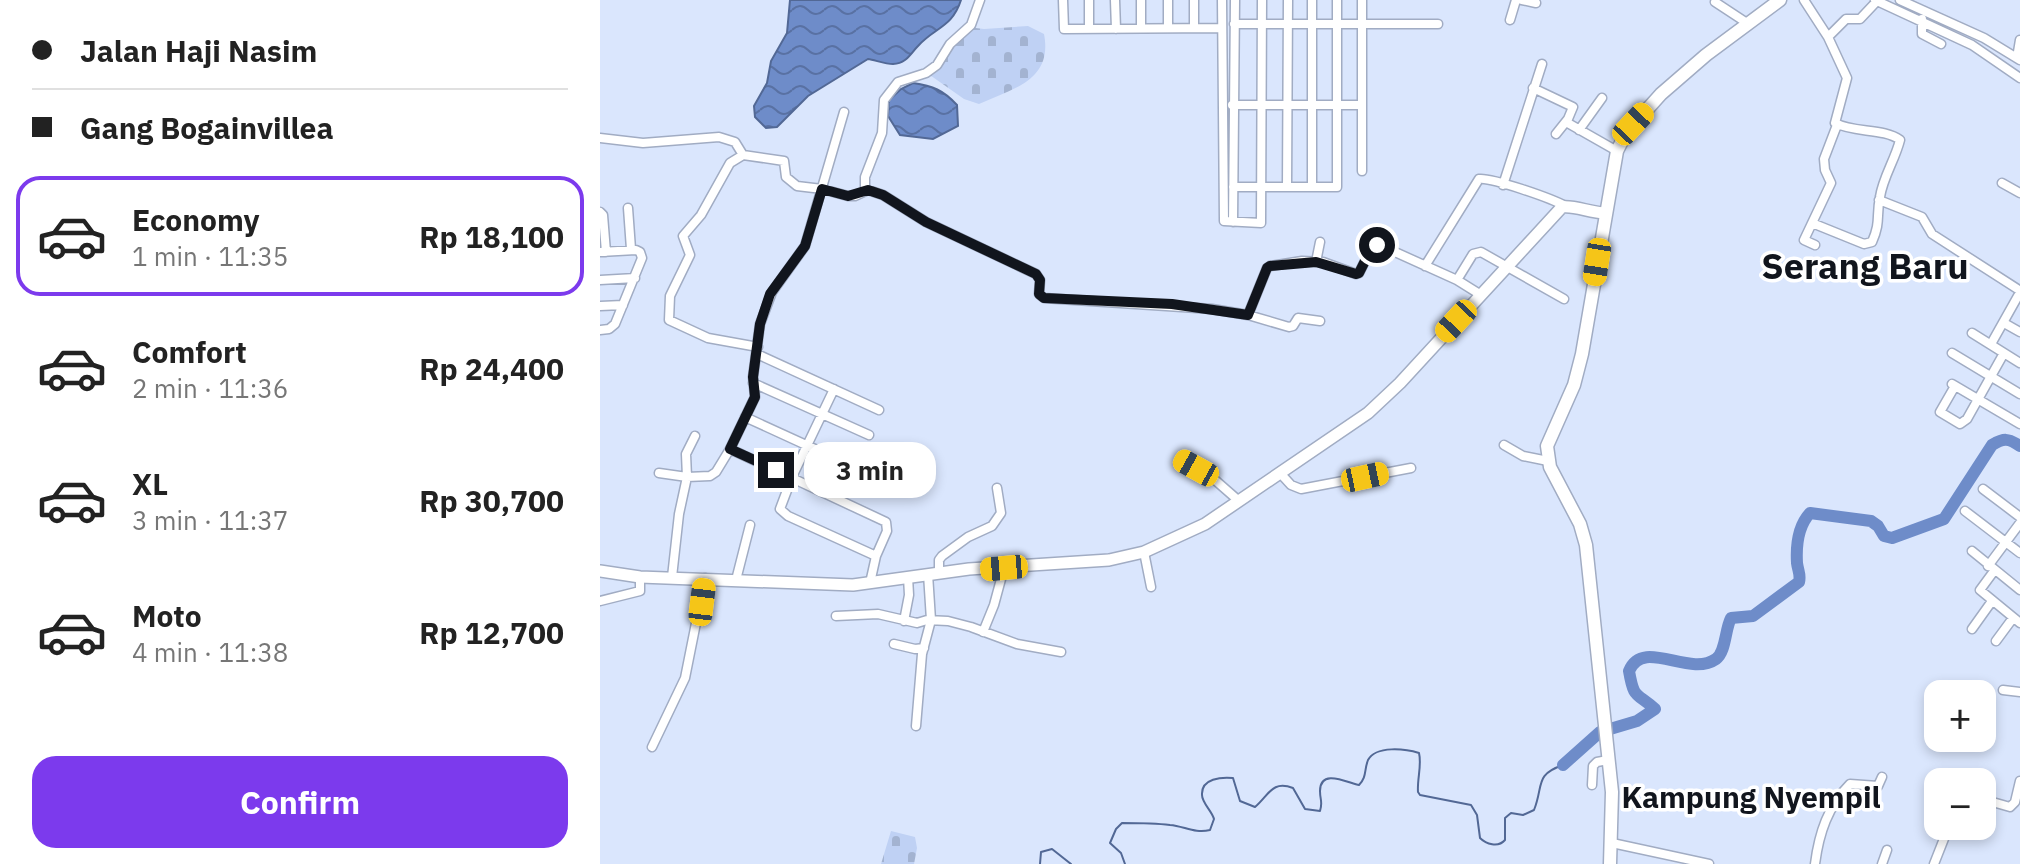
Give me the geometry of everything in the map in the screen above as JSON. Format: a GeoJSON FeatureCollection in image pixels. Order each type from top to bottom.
{"type":"FeatureCollection","features":[{"type":"Feature","properties":{"kind":"main road"},"geometry":{"type":"LineString","coordinates":[[1610,864],[1612,792],[1585,540],[1548,461],[1549,439],[1574,385],[1582,354],[1617,151],[1626,133],[1661,94],[1747,23],[1780,0]]}},
{"type":"Feature","properties":{"kind":"street"},"geometry":{"type":"LineString","coordinates":[[865,191],[865,177],[882,133],[884,100],[898,82],[926,73],[937,65],[950,44],[971,25],[980,0]]}},
{"type":"Feature","properties":{"kind":"street"},"geometry":{"type":"LineString","coordinates":[[1063,0],[1064,29],[1222,28]]}},
{"type":"Feature","properties":{"kind":"street"},"geometry":{"type":"LineString","coordinates":[[1089,0],[1089,29]]}},
{"type":"Feature","properties":{"kind":"street"},"geometry":{"type":"LineString","coordinates":[[1115,0],[1116,29]]}},
{"type":"Feature","properties":{"kind":"street"},"geometry":{"type":"LineString","coordinates":[[1141,0],[1141,28]]}},
{"type":"Feature","properties":{"kind":"street"},"geometry":{"type":"LineString","coordinates":[[1168,0],[1168,28]]}},
{"type":"Feature","properties":{"kind":"street"},"geometry":{"type":"LineString","coordinates":[[1194,0],[1194,28]]}},
{"type":"Feature","properties":{"kind":"street"},"geometry":{"type":"LineString","coordinates":[[1222,0],[1224,221],[1261,223],[1262,0]]}},
{"type":"Feature","properties":{"kind":"street"},"geometry":{"type":"LineString","coordinates":[[1233,222],[1235,0]]}},
{"type":"Feature","properties":{"kind":"street"},"geometry":{"type":"LineString","coordinates":[[1287,187],[1288,0]]}},
{"type":"Feature","properties":{"kind":"street"},"geometry":{"type":"LineString","coordinates":[[1312,0],[1312,187]]}},
{"type":"Feature","properties":{"kind":"street"},"geometry":{"type":"LineString","coordinates":[[1233,187],[1337,187],[1337,0]]}},
{"type":"Feature","properties":{"kind":"street"},"geometry":{"type":"LineString","coordinates":[[1362,0],[1362,171]]}},
{"type":"Feature","properties":{"kind":"street"},"geometry":{"type":"LineString","coordinates":[[1510,20],[1516,0]]}},
{"type":"Feature","properties":{"kind":"street"},"geometry":{"type":"LineString","coordinates":[[1522,0],[1536,3]]}},
{"type":"Feature","properties":{"kind":"street"},"geometry":{"type":"LineString","coordinates":[[1804,0],[1828,37],[1847,78],[1835,120],[1837,125],[1824,159],[1831,183],[1804,240],[1815,245]]}},
{"type":"Feature","properties":{"kind":"street"},"geometry":{"type":"LineString","coordinates":[[1828,37],[1846,19],[1860,19],[1876,0],[1972,45],[2020,78]]}},
{"type":"Feature","properties":{"kind":"street"},"geometry":{"type":"LineString","coordinates":[[1900,0],[1984,38],[2019,59],[2020,40]]}},
{"type":"Feature","properties":{"kind":"street"},"geometry":{"type":"LineString","coordinates":[[1715,2],[1747,23]]}},
{"type":"Feature","properties":{"kind":"street"},"geometry":{"type":"LineString","coordinates":[[1926,11],[1921,23],[1922,34],[1941,44]]}},
{"type":"Feature","properties":{"kind":"street"},"geometry":{"type":"LineString","coordinates":[[1234,24],[1438,24]]}},
{"type":"Feature","properties":{"kind":"street"},"geometry":{"type":"LineString","coordinates":[[1503,185],[1542,64]]}},
{"type":"Feature","properties":{"kind":"street"},"geometry":{"type":"LineString","coordinates":[[1533,88],[1573,107],[1556,134]]}},
{"type":"Feature","properties":{"kind":"street"},"geometry":{"type":"LineString","coordinates":[[1579,130],[1602,98]]}},
{"type":"Feature","properties":{"kind":"street"},"geometry":{"type":"LineString","coordinates":[[1223,105],[1362,105]]}},
{"type":"Feature","properties":{"kind":"street"},"geometry":{"type":"LineString","coordinates":[[659,473],[687,477],[713,475],[730,449],[755,397],[753,383],[760,324],[770,294],[805,246],[844,112]]}},
{"type":"Feature","properties":{"kind":"street"},"geometry":{"type":"LineString","coordinates":[[1566,122],[1617,151]]}},
{"type":"Feature","properties":{"kind":"street"},"geometry":{"type":"LineString","coordinates":[[1812,223],[1868,244],[1879,227],[1879,200],[1900,140],[1895,136],[1837,125]]}},
{"type":"Feature","properties":{"kind":"street"},"geometry":{"type":"LineString","coordinates":[[600,138],[643,143],[719,137],[735,142],[743,155]]}},
{"type":"Feature","properties":{"kind":"street"},"geometry":{"type":"LineString","coordinates":[[879,410],[758,351],[708,338],[669,320],[670,296],[690,255],[683,236],[701,215],[730,163],[743,155],[784,161],[786,177],[791,183],[802,187],[848,196],[871,191],[889,197],[917,217],[1036,274],[1040,280],[1039,294],[1044,298],[1172,304],[1248,315],[1289,327],[1298,318],[1320,321]]}},
{"type":"Feature","properties":{"kind":"street"},"geometry":{"type":"LineString","coordinates":[[1425,266],[1477,181],[1485,178],[1542,195],[1565,206],[1605,213]]}},
{"type":"Feature","properties":{"kind":"street"},"geometry":{"type":"LineString","coordinates":[[2002,183],[2020,193]]}},
{"type":"Feature","properties":{"kind":"street"},"geometry":{"type":"LineString","coordinates":[[1879,200],[1922,217],[1932,234],[2019,293],[1991,344]]}},
{"type":"Feature","properties":{"kind":"street"},"geometry":{"type":"LineString","coordinates":[[600,571],[640,577],[841,586],[934,574],[1109,560],[1144,552],[1183,536],[1239,501],[1379,403],[1565,206]]}},
{"type":"Feature","properties":{"kind":"street"},"geometry":{"type":"LineString","coordinates":[[628,208],[631,249]]}},
{"type":"Feature","properties":{"kind":"street"},"geometry":{"type":"LineString","coordinates":[[600,212],[603,215],[603,252],[631,249],[642,254],[613,327],[600,330]]}},
{"type":"Feature","properties":{"kind":"street"},"geometry":{"type":"LineString","coordinates":[[1364,238],[1457,280],[1481,295]]}},
{"type":"Feature","properties":{"kind":"street"},"geometry":{"type":"LineString","coordinates":[[1316,262],[1320,242]]}},
{"type":"Feature","properties":{"kind":"street"},"geometry":{"type":"LineString","coordinates":[[1248,315],[1267,268],[1281,263],[1316,262],[1356,274],[1374,243]]}},
{"type":"Feature","properties":{"kind":"street"},"geometry":{"type":"LineString","coordinates":[[1457,280],[1476,252],[1489,255],[1564,299]]}},
{"type":"Feature","properties":{"kind":"street"},"geometry":{"type":"LineString","coordinates":[[600,280],[635,278]]}},
{"type":"Feature","properties":{"kind":"street"},"geometry":{"type":"LineString","coordinates":[[600,306],[623,305]]}},
{"type":"Feature","properties":{"kind":"street"},"geometry":{"type":"LineString","coordinates":[[2004,323],[2020,332]]}},
{"type":"Feature","properties":{"kind":"street"},"geometry":{"type":"LineString","coordinates":[[1972,333],[2020,363]]}},
{"type":"Feature","properties":{"kind":"street"},"geometry":{"type":"LineString","coordinates":[[1952,353],[2020,394]]}},
{"type":"Feature","properties":{"kind":"street"},"geometry":{"type":"LineString","coordinates":[[2004,353],[1992,376],[1978,399],[1965,421],[1959,424],[1940,412],[1954,385],[1978,399],[2020,424]]}},
{"type":"Feature","properties":{"kind":"street"},"geometry":{"type":"LineString","coordinates":[[753,383],[869,435]]}},
{"type":"Feature","properties":{"kind":"street"},"geometry":{"type":"LineString","coordinates":[[834,389],[780,505],[782,512],[876,556]]}},
{"type":"Feature","properties":{"kind":"street"},"geometry":{"type":"LineString","coordinates":[[745,417],[852,466]]}},
{"type":"Feature","properties":{"kind":"street"},"geometry":{"type":"LineString","coordinates":[[672,577],[681,497],[687,477],[686,454],[695,436]]}},
{"type":"Feature","properties":{"kind":"street"},"geometry":{"type":"LineString","coordinates":[[1504,445],[1523,456],[1548,461]]}},
{"type":"Feature","properties":{"kind":"street"},"geometry":{"type":"LineString","coordinates":[[730,449],[886,522],[887,531],[876,556],[870,583]]}},
{"type":"Feature","properties":{"kind":"street"},"geometry":{"type":"LineString","coordinates":[[1181,460],[1215,480],[1239,501]]}},
{"type":"Feature","properties":{"kind":"street"},"geometry":{"type":"LineString","coordinates":[[1280,473],[1291,485],[1301,489],[1411,468]]}},
{"type":"Feature","properties":{"kind":"street"},"geometry":{"type":"LineString","coordinates":[[916,726],[924,648],[931,620],[934,574],[942,556],[968,537],[990,528],[997,520],[1001,505],[997,488]]}},
{"type":"Feature","properties":{"kind":"street"},"geometry":{"type":"LineString","coordinates":[[1983,489],[2020,520],[1980,590],[2017,620],[1996,641]]}},
{"type":"Feature","properties":{"kind":"street"},"geometry":{"type":"LineString","coordinates":[[1965,511],[2020,553]]}},
{"type":"Feature","properties":{"kind":"street"},"geometry":{"type":"LineString","coordinates":[[736,580],[750,525]]}},
{"type":"Feature","properties":{"kind":"street"},"geometry":{"type":"LineString","coordinates":[[1972,551],[2020,590]]}},
{"type":"Feature","properties":{"kind":"street"},"geometry":{"type":"LineString","coordinates":[[1144,552],[1151,587]]}},
{"type":"Feature","properties":{"kind":"street"},"geometry":{"type":"LineString","coordinates":[[983,632],[1004,568]]}},
{"type":"Feature","properties":{"kind":"street"},"geometry":{"type":"LineString","coordinates":[[600,601],[640,591],[640,577]]}},
{"type":"Feature","properties":{"kind":"street"},"geometry":{"type":"LineString","coordinates":[[904,621],[909,595],[908,577]]}},
{"type":"Feature","properties":{"kind":"street"},"geometry":{"type":"LineString","coordinates":[[652,747],[685,678],[705,578]]}},
{"type":"Feature","properties":{"kind":"street"},"geometry":{"type":"LineString","coordinates":[[1972,629],[1992,601]]}},
{"type":"Feature","properties":{"kind":"street"},"geometry":{"type":"LineString","coordinates":[[836,616],[884,615],[917,623],[948,621],[1017,644],[1061,652]]}},
{"type":"Feature","properties":{"kind":"street"},"geometry":{"type":"LineString","coordinates":[[894,644],[924,648]]}},
{"type":"Feature","properties":{"kind":"street"},"geometry":{"type":"LineString","coordinates":[[2003,690],[2020,692]]}},
{"type":"Feature","properties":{"kind":"street"},"geometry":{"type":"LineString","coordinates":[[1592,785],[1593,766],[1608,760]]}},
{"type":"Feature","properties":{"kind":"street"},"geometry":{"type":"LineString","coordinates":[[1815,864],[1824,822],[1839,797],[1850,784],[1878,786],[1882,777]]}},
{"type":"Feature","properties":{"kind":"street"},"geometry":{"type":"LineString","coordinates":[[1996,803],[2010,807],[2015,802],[2020,781]]}},
{"type":"Feature","properties":{"kind":"street"},"geometry":{"type":"LineString","coordinates":[[1934,864],[1943,840]]}},
{"type":"Feature","properties":{"kind":"street"},"geometry":{"type":"LineString","coordinates":[[1612,843],[1709,864]]}},
{"type":"Feature","properties":{"kind":"street"},"geometry":{"type":"LineString","coordinates":[[1882,864],[1887,850]]}},
{"type":"Feature","properties":{"kind":"green space"},"geometry":{"type":"Polygon","coordinates":[[[1028,26],[1044,34],[1042,62],[1028,81],[1005,93],[979,104],[964,99],[927,73],[938,54],[968,27],[1028,26]]]}},
{"type":"Feature","properties":{"kind":"green space"},"geometry":{"type":"Polygon","coordinates":[[[891,831],[915,837],[917,848],[914,864],[881,864],[891,831]]]}},
{"type":"Feature","properties":{"kind":"water"},"geometry":{"type":"Polygon","coordinates":[[[790,0],[961,0],[948,22],[924,40],[905,60],[893,64],[868,59],[808,96],[777,127],[766,128],[755,117],[754,106],[767,83],[771,61],[787,33],[790,0]]]}},
{"type":"Feature","properties":{"kind":"water"},"geometry":{"type":"Polygon","coordinates":[[[913,83],[937,90],[952,100],[957,105],[958,126],[933,139],[900,135],[888,116],[889,100],[913,83]]]}},
{"type":"Feature","properties":{"kind":"waterway"},"geometry":{"type":"LineString","coordinates":[[1563,765],[1600,732],[1637,721],[1655,709],[1632,687],[1629,671],[1636,662],[1645,657],[1693,664],[1705,664],[1716,659],[1722,651],[1731,618],[1753,616],[1799,582],[1800,530],[1810,513],[1871,521],[1884,536],[1892,538],[1944,519],[1992,445],[2006,440],[2020,446]]}},
{"type":"Feature","properties":{"kind":"waterway"},"geometry":{"type":"LineString","coordinates":[[1125,864],[1121,853],[1110,843],[1122,823],[1210,830],[1214,819],[1202,798],[1203,789],[1208,782],[1218,778],[1233,778],[1240,801],[1255,807],[1275,787],[1286,786],[1293,788],[1305,809],[1320,811],[1321,784],[1325,780],[1330,778],[1359,785],[1372,755],[1392,749],[1419,753],[1420,795],[1471,805],[1477,815],[1480,838],[1496,844],[1505,840],[1505,818],[1511,813],[1523,815],[1534,810],[1544,777],[1563,765]]}},
{"type":"Feature","properties":{"kind":"waterway"},"geometry":{"type":"LineString","coordinates":[[1040,864],[1041,852],[1052,849],[1071,864]]}},
{"type":"Feature","properties":{"kind":"district","name":"Serang Baru"},"geometry":{"type":"Point","coordinates":[1865,265]}},
{"type":"Feature","properties":{"kind":"district","name":"Kampung Nyempil"},"geometry":{"type":"Point","coordinates":[1751,796]}},
{"type":"Feature","properties":{"kind":"route"},"geometry":{"type":"LineString","coordinates":[[776,470],[730,449],[755,397],[753,377],[760,324],[770,294],[805,246],[822,189],[852,196],[871,191],[889,197],[926,222],[1036,274],[1040,280],[1039,294],[1044,298],[1172,304],[1248,315],[1270,266],[1316,262],[1352,275],[1359,273],[1374,243],[1377,245]]}}]}
